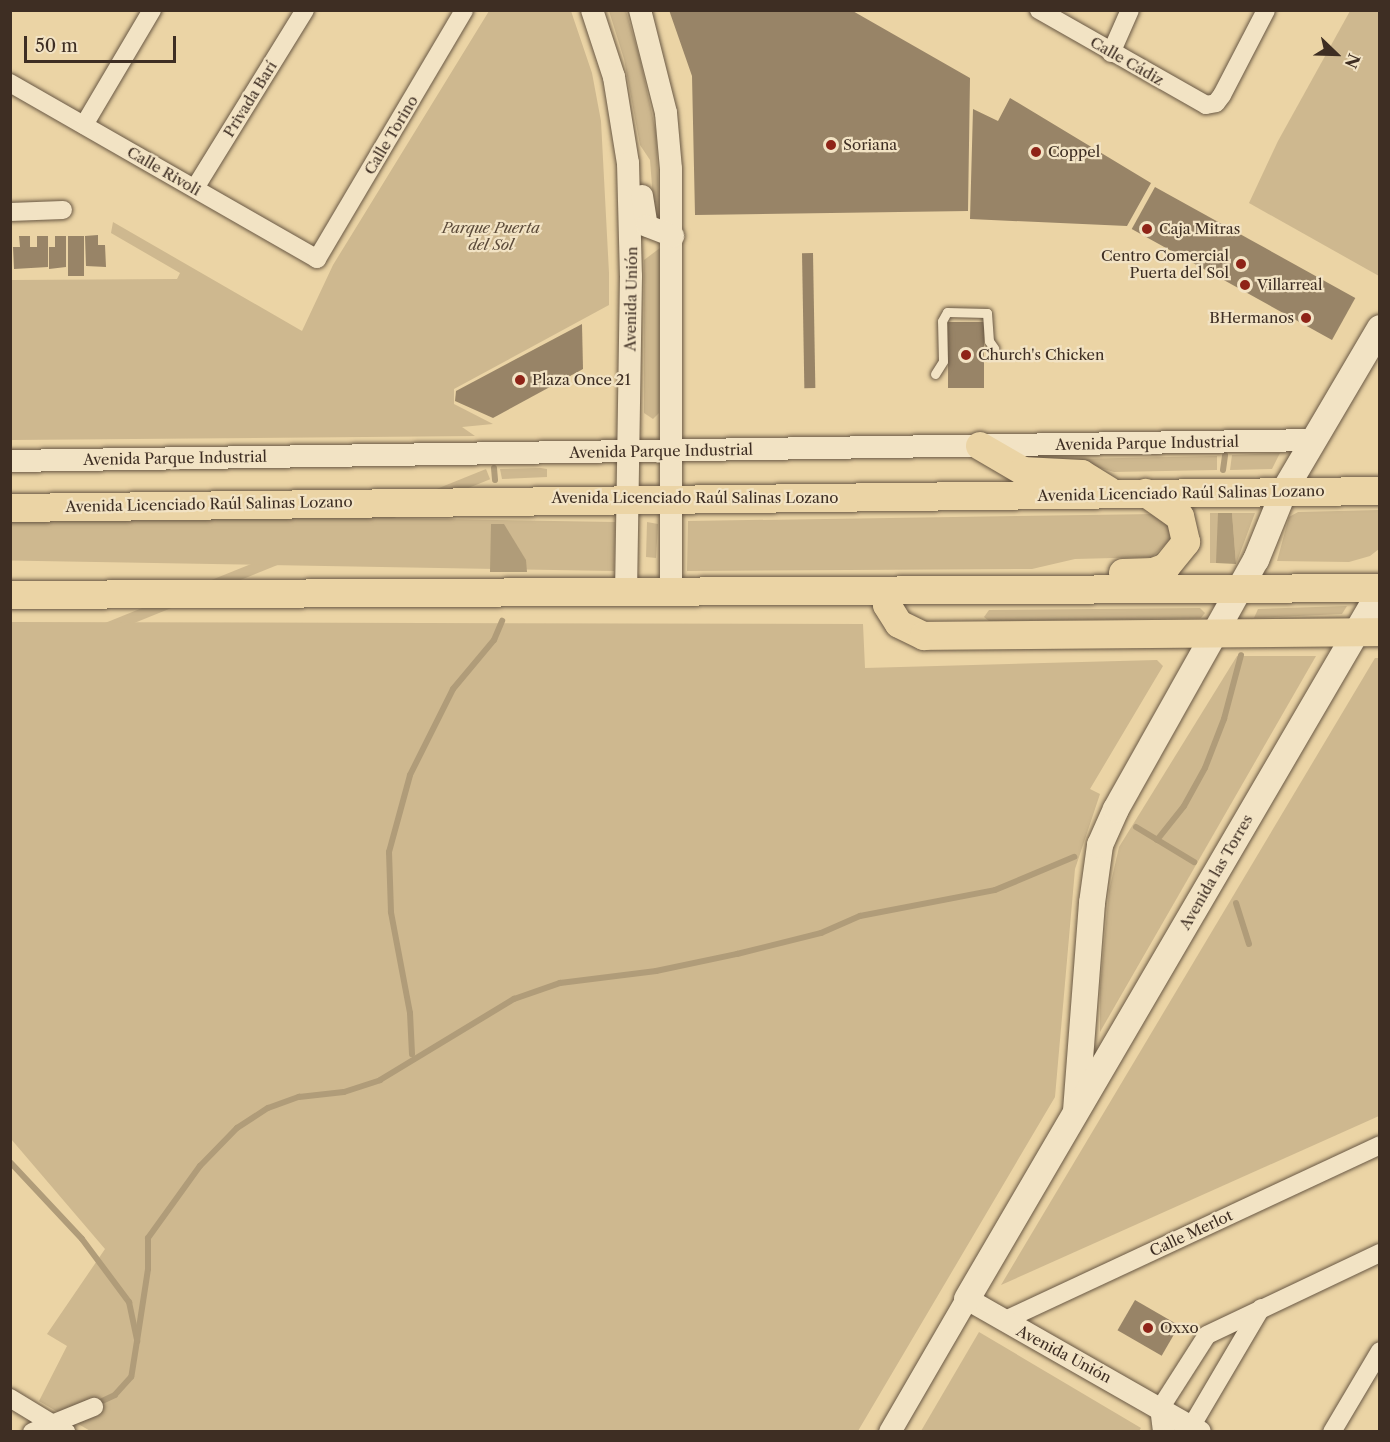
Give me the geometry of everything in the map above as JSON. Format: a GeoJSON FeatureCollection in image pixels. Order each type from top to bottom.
{"type":"FeatureCollection","features":[{"type":"Feature","properties":{"kind":"main road"},"geometry":{"type":"LineString","coordinates":[[1216,633],[1241,588],[1284,491],[1380,328]]}},
{"type":"Feature","properties":{"kind":"main road"},"geometry":{"type":"LineString","coordinates":[[980,446],[1023,471],[1082,474],[1114,493]]}},
{"type":"Feature","properties":{"kind":"main road","name":"Avenida Licenciado Raúl Salinas Lozano"},"geometry":{"type":"LineString","coordinates":[[10,508],[629,498],[1380,491]]}},
{"type":"Feature","properties":{"kind":"main road"},"geometry":{"type":"LineString","coordinates":[[1018,591],[1053,579],[1153,572],[1166,567],[1182,550],[1184,527],[1180,517],[1166,504],[1146,494]]}},
{"type":"Feature","properties":{"kind":"main road"},"geometry":{"type":"LineString","coordinates":[[10,595],[885,592],[1241,588],[1380,590],[1368,632],[924,636],[899,624],[890,612],[885,592]]}},
{"type":"Feature","properties":{"kind":"main road","name":"Avenida las Torres"},"geometry":{"type":"LineString","coordinates":[[967,1299],[1076,1111],[1368,632]]}},
{"type":"Feature","properties":{"kind":"main road","name":"Avenida las Torres"},"geometry":{"type":"LineString","coordinates":[[1076,1111],[1092,903],[1100,845],[1116,809],[1216,633]]}},
{"type":"Feature","properties":{"kind":"street"},"geometry":{"type":"LineString","coordinates":[[84,125],[152,10]]}},
{"type":"Feature","properties":{"kind":"street","name":"Privada Barí"},"geometry":{"type":"LineString","coordinates":[[195,188],[304,10]]}},
{"type":"Feature","properties":{"kind":"street","name":"Calle Torino"},"geometry":{"type":"LineString","coordinates":[[317,259],[464,10]]}},
{"type":"Feature","properties":{"kind":"street","name":"Avenida Unión"},"geometry":{"type":"LineString","coordinates":[[592,10],[614,78],[628,163],[632,276],[626,593]]}},
{"type":"Feature","properties":{"kind":"street"},"geometry":{"type":"LineString","coordinates":[[640,10],[666,113],[673,236],[671,593]]}},
{"type":"Feature","properties":{"kind":"street","name":"Calle Cádiz"},"geometry":{"type":"LineString","coordinates":[[1039,10],[1200,104],[1216,103],[1266,10]]}},
{"type":"Feature","properties":{"kind":"street"},"geometry":{"type":"LineString","coordinates":[[1111,53],[1130,10]]}},
{"type":"Feature","properties":{"kind":"street","name":"Calle Rivoli"},"geometry":{"type":"LineString","coordinates":[[10,83],[317,259]]}},
{"type":"Feature","properties":{"kind":"street"},"geometry":{"type":"LineString","coordinates":[[628,163],[641,190],[647,226],[673,236]]}},
{"type":"Feature","properties":{"kind":"street"},"geometry":{"type":"LineString","coordinates":[[10,212],[63,210]]}},
{"type":"Feature","properties":{"kind":"street"},"geometry":{"type":"LineString","coordinates":[[632,276],[643,252],[673,236]]}},
{"type":"Feature","properties":{"kind":"street","name":"Avenida Parque Industrial"},"geometry":{"type":"LineString","coordinates":[[10,460],[1312,440]]}},
{"type":"Feature","properties":{"kind":"street","name":"Calle Merlot"},"geometry":{"type":"LineString","coordinates":[[1003,1321],[1380,1145]]}},
{"type":"Feature","properties":{"kind":"street"},"geometry":{"type":"LineString","coordinates":[[1164,1431],[1161,1407],[1203,1338],[1261,1308],[1380,1253]]}},
{"type":"Feature","properties":{"kind":"street"},"geometry":{"type":"LineString","coordinates":[[890,1431],[967,1299]]}},
{"type":"Feature","properties":{"kind":"street","name":"Avenida Unión"},"geometry":{"type":"LineString","coordinates":[[967,1299],[1161,1407],[1196,1429]]}},
{"type":"Feature","properties":{"kind":"street"},"geometry":{"type":"LineString","coordinates":[[1196,1429],[1261,1308]]}},
{"type":"Feature","properties":{"kind":"street"},"geometry":{"type":"LineString","coordinates":[[1332,1431],[1380,1351]]}},
{"type":"Feature","properties":{"kind":"street"},"geometry":{"type":"LineString","coordinates":[[10,1398],[59,1427]]}},
{"type":"Feature","properties":{"kind":"street"},"geometry":{"type":"LineString","coordinates":[[32,1431],[59,1427],[94,1407]]}},
{"type":"Feature","properties":{"kind":"lane"},"geometry":{"type":"LineString","coordinates":[[935,374],[943,361],[942,324],[947,312],[987,312],[988,341],[994,348]]}},
{"type":"Feature","properties":{"kind":"green space","name":"Parque Puerta del Sol"},"geometry":{"type":"Polygon","coordinates":[[[489,11],[571,11],[592,73],[601,121],[609,273],[609,305],[454,389],[454,404],[493,424],[462,427],[475,436],[11,440],[11,280],[177,279],[180,273],[111,233],[113,222],[302,331],[333,265],[489,11]]]}},
{"type":"Feature","properties":{"kind":"green space"},"geometry":{"type":"Polygon","coordinates":[[[609,11],[626,11],[640,59],[656,132],[660,223],[655,224],[650,160],[640,145],[624,59],[609,11]]]}},
{"type":"Feature","properties":{"kind":"green space"},"geometry":{"type":"Polygon","coordinates":[[[1350,11],[1379,11],[1379,276],[1249,203],[1278,141],[1350,11]]]}},
{"type":"Feature","properties":{"kind":"green space"},"geometry":{"type":"Polygon","coordinates":[[[660,248],[659,413],[653,419],[644,413],[644,260],[660,248]]]}},
{"type":"Feature","properties":{"kind":"green space"},"geometry":{"type":"Polygon","coordinates":[[[1280,453],[1272,469],[1230,470],[1232,455],[1280,453]]]}},
{"type":"Feature","properties":{"kind":"green space"},"geometry":{"type":"Polygon","coordinates":[[[1217,456],[1217,470],[1114,472],[1080,462],[1027,460],[1217,456]]]}},
{"type":"Feature","properties":{"kind":"green space"},"geometry":{"type":"Polygon","coordinates":[[[486,469],[490,479],[50,657],[46,647],[486,469]]]}},
{"type":"Feature","properties":{"kind":"green space"},"geometry":{"type":"Polygon","coordinates":[[[500,469],[547,469],[547,477],[502,479],[500,469]]]}},
{"type":"Feature","properties":{"kind":"green space"},"geometry":{"type":"Polygon","coordinates":[[[1379,510],[1379,549],[1370,556],[1349,562],[1277,561],[1289,517],[1298,512],[1379,510]]]}},
{"type":"Feature","properties":{"kind":"green space"},"geometry":{"type":"Polygon","coordinates":[[[10,511],[615,522],[614,571],[10,560],[10,511]]]}},
{"type":"Feature","properties":{"kind":"green space"},"geometry":{"type":"Polygon","coordinates":[[[1210,513],[1218,513],[1218,563],[1210,563],[1210,513]]]}},
{"type":"Feature","properties":{"kind":"green space"},"geometry":{"type":"Polygon","coordinates":[[[1232,513],[1255,513],[1236,564],[1232,513]]]}},
{"type":"Feature","properties":{"kind":"green space"},"geometry":{"type":"Polygon","coordinates":[[[1156,514],[1167,523],[1171,539],[1152,557],[1075,559],[1032,569],[687,571],[688,521],[1156,514]]]}},
{"type":"Feature","properties":{"kind":"green space"},"geometry":{"type":"Polygon","coordinates":[[[647,522],[658,524],[656,558],[646,557],[647,522]]]}},
{"type":"Feature","properties":{"kind":"green space"},"geometry":{"type":"Polygon","coordinates":[[[1347,606],[1342,614],[1254,618],[1258,609],[1347,606]]]}},
{"type":"Feature","properties":{"kind":"green space"},"geometry":{"type":"Polygon","coordinates":[[[1200,608],[1205,613],[1201,618],[989,621],[984,617],[989,610],[1200,608]]]}},
{"type":"Feature","properties":{"kind":"green space"},"geometry":{"type":"Polygon","coordinates":[[[10,622],[863,624],[865,668],[1157,660],[1163,666],[1090,789],[1100,794],[1075,869],[1055,1097],[858,1431],[92,1432],[39,1401],[67,1346],[47,1334],[105,1249],[11,1139],[10,622]]]}},
{"type":"Feature","properties":{"kind":"green space"},"geometry":{"type":"Polygon","coordinates":[[[1237,656],[1316,656],[1100,1032],[1100,988],[1109,891],[1119,847],[1237,656]]]}},
{"type":"Feature","properties":{"kind":"green space"},"geometry":{"type":"Polygon","coordinates":[[[1375,658],[1380,658],[1379,1116],[1001,1285],[1375,658]]]}},
{"type":"Feature","properties":{"kind":"green space"},"geometry":{"type":"Polygon","coordinates":[[[979,1332],[1141,1428],[1139,1431],[921,1431],[979,1332]]]}},
{"type":"Feature","properties":{"kind":"shaded area"},"geometry":{"type":"Polygon","coordinates":[[[1218,513],[1232,513],[1236,564],[1216,563],[1218,513]]]}},
{"type":"Feature","properties":{"kind":"shaded area"},"geometry":{"type":"Polygon","coordinates":[[[491,524],[504,524],[526,560],[527,572],[490,572],[491,524]]]}},
{"type":"Feature","properties":{"kind":"building","name":"Soriana"},"geometry":{"type":"Polygon","coordinates":[[[669,10],[851,10],[970,78],[968,211],[695,215],[692,76],[669,10]]]}},
{"type":"Feature","properties":{"kind":"building","name":"Coppel"},"geometry":{"type":"Polygon","coordinates":[[[1010,98],[1151,183],[1127,226],[970,219],[973,109],[998,121],[1010,98]]]}},
{"type":"Feature","properties":{"kind":"building","name":"Centro Comercial Puerta del Sol"},"geometry":{"type":"Polygon","coordinates":[[[1155,187],[1355,298],[1332,340],[1132,229],[1155,187]]]}},
{"type":"Feature","properties":{"kind":"building"},"geometry":{"type":"Polygon","coordinates":[[[98,235],[98,245],[105,245],[106,267],[86,266],[85,236],[98,235]]]}},
{"type":"Feature","properties":{"kind":"building"},"geometry":{"type":"Polygon","coordinates":[[[19,236],[30,236],[30,247],[37,247],[37,236],[48,236],[48,267],[14,269],[13,247],[20,247],[19,236]]]}},
{"type":"Feature","properties":{"kind":"building"},"geometry":{"type":"Polygon","coordinates":[[[55,236],[66,236],[66,267],[49,269],[49,247],[55,247],[55,236]]]}},
{"type":"Feature","properties":{"kind":"building"},"geometry":{"type":"Polygon","coordinates":[[[68,236],[84,236],[84,276],[68,276],[68,236]]]}},
{"type":"Feature","properties":{"kind":"building"},"geometry":{"type":"Polygon","coordinates":[[[802,253],[813,253],[815,388],[804,388],[802,253]]]}},
{"type":"Feature","properties":{"kind":"building","name":"Church's Chicken"},"geometry":{"type":"Polygon","coordinates":[[[948,322],[984,322],[984,388],[948,388],[948,322]]]}},
{"type":"Feature","properties":{"kind":"building","name":"Plaza Once 21"},"geometry":{"type":"Polygon","coordinates":[[[582,324],[583,369],[493,418],[455,401],[456,391],[582,324]]]}},
{"type":"Feature","properties":{"kind":"building","name":"Oxxo"},"geometry":{"type":"Polygon","coordinates":[[[1135,1300],[1179,1326],[1162,1356],[1118,1330],[1135,1300]]]}},
{"type":"Feature","properties":{"kind":"waterway"},"geometry":{"type":"LineString","coordinates":[[1223,470],[1225,455]]}},
{"type":"Feature","properties":{"kind":"waterway"},"geometry":{"type":"LineString","coordinates":[[494,468],[495,480]]}},
{"type":"Feature","properties":{"kind":"waterway"},"geometry":{"type":"LineString","coordinates":[[412,1054],[410,1013],[391,912],[389,852],[410,775],[453,689],[494,640],[502,621]]}},
{"type":"Feature","properties":{"kind":"waterway"},"geometry":{"type":"LineString","coordinates":[[1157,840],[1184,806],[1205,768],[1224,719],[1241,655]]}},
{"type":"Feature","properties":{"kind":"waterway"},"geometry":{"type":"LineString","coordinates":[[1136,827],[1194,862]]}},
{"type":"Feature","properties":{"kind":"waterway"},"geometry":{"type":"LineString","coordinates":[[137,1341],[148,1269],[148,1238],[200,1166],[237,1128],[268,1108],[299,1097],[344,1092],[380,1080],[514,999],[560,983],[656,971],[737,954],[821,933],[860,916],[995,890],[1074,857]]}},
{"type":"Feature","properties":{"kind":"waterway"},"geometry":{"type":"LineString","coordinates":[[1236,903],[1249,944]]}},
{"type":"Feature","properties":{"kind":"waterway"},"geometry":{"type":"LineString","coordinates":[[10,1162],[82,1239],[129,1302],[137,1341],[131,1377],[115,1395],[96,1404]]}},
{"type":"Feature","properties":{"kind":"place","name":"Soriana"},"geometry":{"type":"Point","coordinates":[831,145]}},
{"type":"Feature","properties":{"kind":"place","name":"Coppel"},"geometry":{"type":"Point","coordinates":[1036,152]}},
{"type":"Feature","properties":{"kind":"place","name":"Caja Mitras"},"geometry":{"type":"Point","coordinates":[1147,229]}},
{"type":"Feature","properties":{"kind":"place","name":"Centro Comercial Puerta del Sol"},"geometry":{"type":"Point","coordinates":[1241,264]}},
{"type":"Feature","properties":{"kind":"place","name":"Villarreal"},"geometry":{"type":"Point","coordinates":[1245,285]}},
{"type":"Feature","properties":{"kind":"place","name":"BHermanos"},"geometry":{"type":"Point","coordinates":[1306,318]}},
{"type":"Feature","properties":{"kind":"place","name":"Church's Chicken"},"geometry":{"type":"Point","coordinates":[966,355]}},
{"type":"Feature","properties":{"kind":"place","name":"Plaza Once 21"},"geometry":{"type":"Point","coordinates":[520,380]}},
{"type":"Feature","properties":{"kind":"place","name":"Oxxo"},"geometry":{"type":"Point","coordinates":[1148,1328]}}]}
